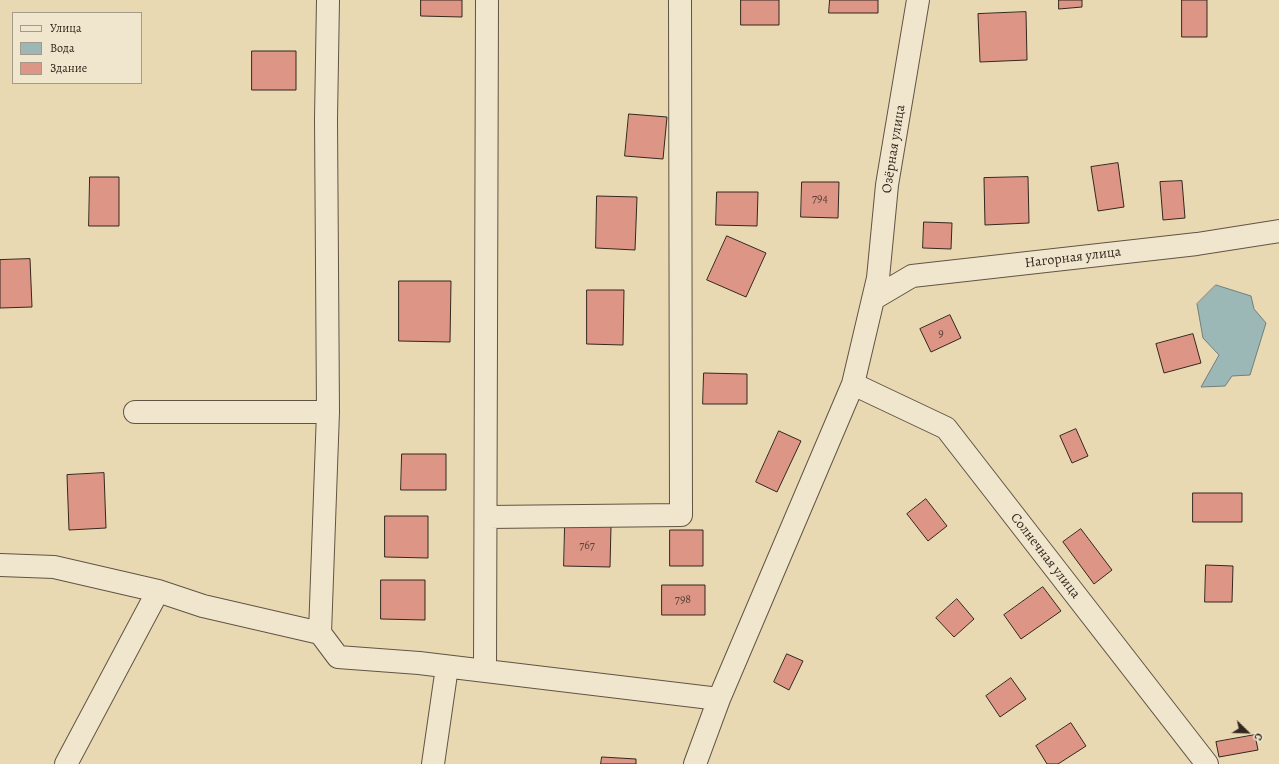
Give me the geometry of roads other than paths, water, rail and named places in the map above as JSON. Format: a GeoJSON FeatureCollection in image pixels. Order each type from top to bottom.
{"type":"FeatureCollection","features":[{"type":"Feature","properties":{"kind":"street"},"geometry":{"type":"LineString","coordinates":[[328,0],[326,151],[328,412],[320,633],[338,657],[419,663],[718,699]]}},
{"type":"Feature","properties":{"kind":"street"},"geometry":{"type":"LineString","coordinates":[[485,671],[487,516],[487,0]]}},
{"type":"Feature","properties":{"kind":"street"},"geometry":{"type":"LineString","coordinates":[[487,516],[681,515],[680,0]]}},
{"type":"Feature","properties":{"kind":"street","name":"Озёрная улица"},"geometry":{"type":"LineString","coordinates":[[698,762],[718,699],[853,384],[878,278],[887,185],[918,0]]}},
{"type":"Feature","properties":{"kind":"street","name":"Нагорная улица"},"geometry":{"type":"LineString","coordinates":[[873,299],[912,276],[1197,244],[1279,232]]}},
{"type":"Feature","properties":{"kind":"street","name":"Солнечная улица"},"geometry":{"type":"LineString","coordinates":[[853,384],[946,428],[1207,764]]}},
{"type":"Feature","properties":{"kind":"street"},"geometry":{"type":"LineString","coordinates":[[135,412],[328,412]]}},
{"type":"Feature","properties":{"kind":"street"},"geometry":{"type":"LineString","coordinates":[[0,565],[54,567],[158,592],[203,606],[320,633]]}},
{"type":"Feature","properties":{"kind":"street"},"geometry":{"type":"LineString","coordinates":[[66,764],[158,592]]}},
{"type":"Feature","properties":{"kind":"street"},"geometry":{"type":"LineString","coordinates":[[433,764],[447,667]]}},
{"type":"Feature","properties":{"kind":"water"},"geometry":{"type":"Polygon","coordinates":[[[1216,285],[1251,296],[1254,309],[1266,323],[1250,375],[1232,376],[1225,386],[1201,387],[1219,355],[1203,338],[1197,304],[1216,285]]]}}]}
